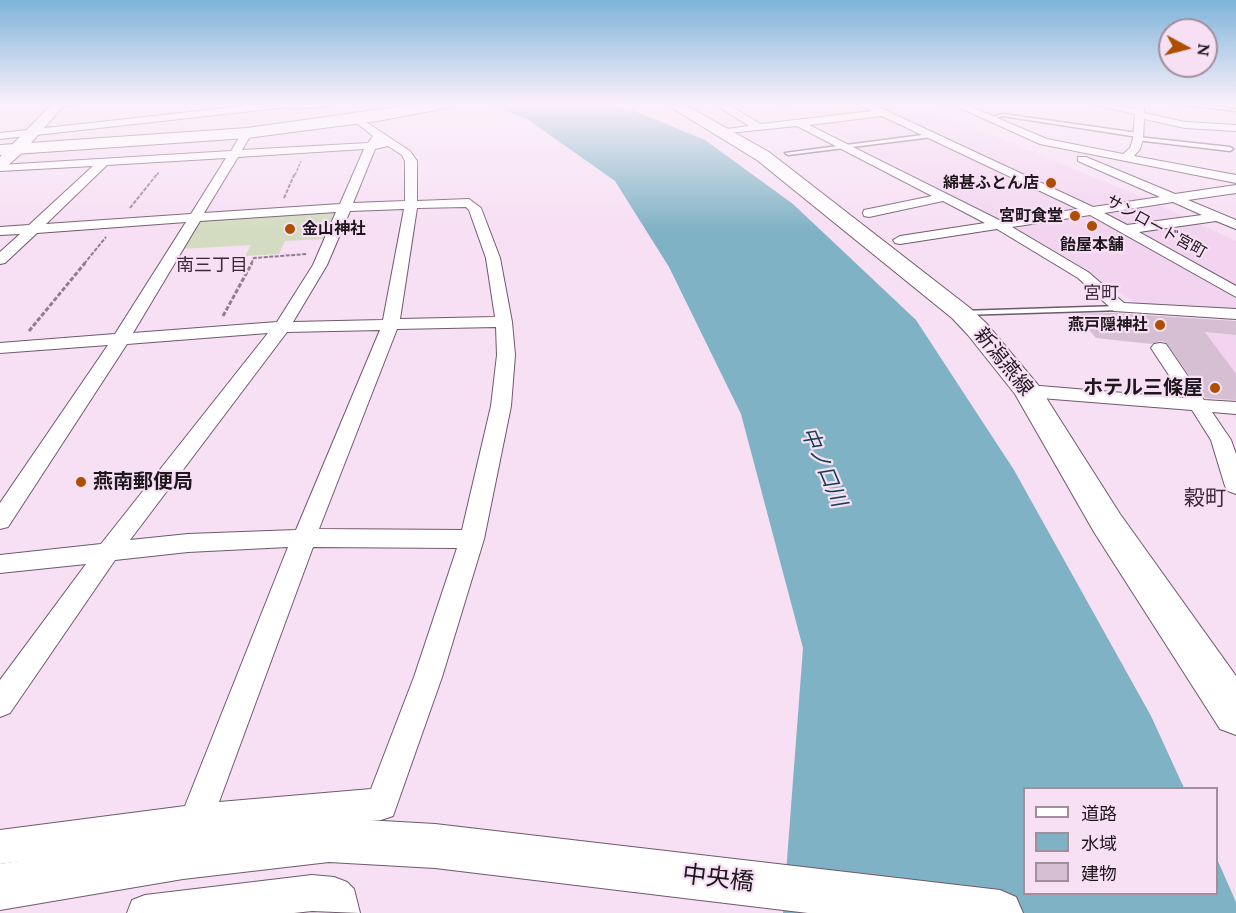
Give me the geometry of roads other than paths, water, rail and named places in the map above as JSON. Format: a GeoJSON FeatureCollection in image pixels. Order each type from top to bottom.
{"type":"FeatureCollection","features":[{"type":"Feature","properties":{"kind":"main road"},"geometry":{"type":"LineString","coordinates":[[0,150],[64,146]]}},
{"type":"Feature","properties":{"kind":"main road","name":"新潟燕線"},"geometry":{"type":"LineString","coordinates":[[746,146],[763,156],[961,313],[1028,390],[1107,523],[1236,714]]}},
{"type":"Feature","properties":{"kind":"street"},"geometry":{"type":"LineString","coordinates":[[0,166],[21,146]]}},
{"type":"Feature","properties":{"kind":"street"},"geometry":{"type":"LineString","coordinates":[[0,260],[121,146]]}},
{"type":"Feature","properties":{"kind":"street"},"geometry":{"type":"LineString","coordinates":[[0,521],[121,339],[239,146]]}},
{"type":"Feature","properties":{"kind":"street"},"geometry":{"type":"LineString","coordinates":[[0,166],[306,150],[336,146]]}},
{"type":"Feature","properties":{"kind":"street"},"geometry":{"type":"LineString","coordinates":[[0,704],[106,554],[282,327],[320,265],[373,146]]}},
{"type":"Feature","properties":{"kind":"street"},"geometry":{"type":"LineString","coordinates":[[196,821],[304,538],[391,323],[411,204],[411,161],[406,153],[394,146]]}},
{"type":"Feature","properties":{"kind":"street"},"geometry":{"type":"LineString","coordinates":[[843,146],[999,225],[1083,275],[1120,308],[1236,314]]}},
{"type":"Feature","properties":{"kind":"street","name":"サンロード宮町"},"geometry":{"type":"LineString","coordinates":[[951,146],[1090,210],[1236,292]]}},
{"type":"Feature","properties":{"kind":"street"},"geometry":{"type":"LineString","coordinates":[[1053,146],[1236,225]]}},
{"type":"Feature","properties":{"kind":"street"},"geometry":{"type":"LineString","coordinates":[[1062,146],[1236,179]]}},
{"type":"Feature","properties":{"kind":"street"},"geometry":{"type":"LineString","coordinates":[[1125,158],[1136,146]]}},
{"type":"Feature","properties":{"kind":"street"},"geometry":{"type":"LineString","coordinates":[[900,240],[1236,189]]}},
{"type":"Feature","properties":{"kind":"street"},"geometry":{"type":"LineString","coordinates":[[869,213],[945,197]]}},
{"type":"Feature","properties":{"kind":"street"},"geometry":{"type":"LineString","coordinates":[[0,231],[411,204],[457,202],[473,204],[488,239],[493,258],[504,322],[505,378],[472,539],[428,677],[381,804],[196,821],[0,847]]}},
{"type":"Feature","properties":{"kind":"street"},"geometry":{"type":"LineString","coordinates":[[1124,230],[1219,217]]}},
{"type":"Feature","properties":{"kind":"street"},"geometry":{"type":"LineString","coordinates":[[1218,282],[1236,280]]}},
{"type":"Feature","properties":{"kind":"street"},"geometry":{"type":"LineString","coordinates":[[8,348],[282,327],[504,322]]}},
{"type":"Feature","properties":{"kind":"street"},"geometry":{"type":"LineString","coordinates":[[1160,348],[1199,404],[1221,441],[1236,486]]}},
{"type":"Feature","properties":{"kind":"street"},"geometry":{"type":"LineString","coordinates":[[1028,390],[1236,408]]}},
{"type":"Feature","properties":{"kind":"street"},"geometry":{"type":"LineString","coordinates":[[0,564],[106,554],[188,543],[304,538],[472,539]]}},
{"type":"Feature","properties":{"kind":"street","name":"中央橋"},"geometry":{"type":"LineString","coordinates":[[0,886],[183,857],[329,840],[435,846],[1000,913]]}},
{"type":"Feature","properties":{"kind":"street"},"geometry":{"type":"LineString","coordinates":[[145,913],[312,893],[334,895],[341,902],[342,913]]}},
{"type":"Feature","properties":{"kind":"lane"},"geometry":{"type":"LineString","coordinates":[[788,153],[846,146]]}},
{"type":"Feature","properties":{"kind":"lane"},"geometry":{"type":"LineString","coordinates":[[1233,147],[1236,157]]}},
{"type":"Feature","properties":{"kind":"lane"},"geometry":{"type":"LineString","coordinates":[[961,313],[1120,308]]}},
{"type":"Feature","properties":{"kind":"water","name":"中ノ口川"},"geometry":{"type":"Polygon","coordinates":[[[565,146],[713,146],[793,204],[916,320],[1014,470],[1151,716],[1184,787],[1023,787],[1023,895],[1218,895],[1218,861],[1236,902],[1236,913],[783,913],[803,648],[741,414],[669,267],[615,181],[565,146]]]}},
{"type":"Feature","properties":{"kind":"place","name":"綿甚ふとん店"},"geometry":{"type":"Point","coordinates":[1051,183]}},
{"type":"Feature","properties":{"kind":"place","name":"宮町食堂"},"geometry":{"type":"Point","coordinates":[1075,216]}},
{"type":"Feature","properties":{"kind":"place","name":"飴屋本舗"},"geometry":{"type":"Point","coordinates":[1092,226]}},
{"type":"Feature","properties":{"kind":"place","name":"金山神社"},"geometry":{"type":"Point","coordinates":[290,229]}},
{"type":"Feature","properties":{"kind":"place","name":"燕戸隠神社"},"geometry":{"type":"Point","coordinates":[1160,325]}},
{"type":"Feature","properties":{"kind":"place","name":"ホテル三條屋"},"geometry":{"type":"Point","coordinates":[1215,388]}},
{"type":"Feature","properties":{"kind":"place","name":"燕南郵便局"},"geometry":{"type":"Point","coordinates":[81,482]}},
{"type":"Feature","properties":{"kind":"district","name":"南三丁目"},"geometry":{"type":"Point","coordinates":[212,266]}},
{"type":"Feature","properties":{"kind":"district","name":"宮町"},"geometry":{"type":"Point","coordinates":[1101,294]}},
{"type":"Feature","properties":{"kind":"district","name":"穀町"},"geometry":{"type":"Point","coordinates":[1205,499]}}]}
